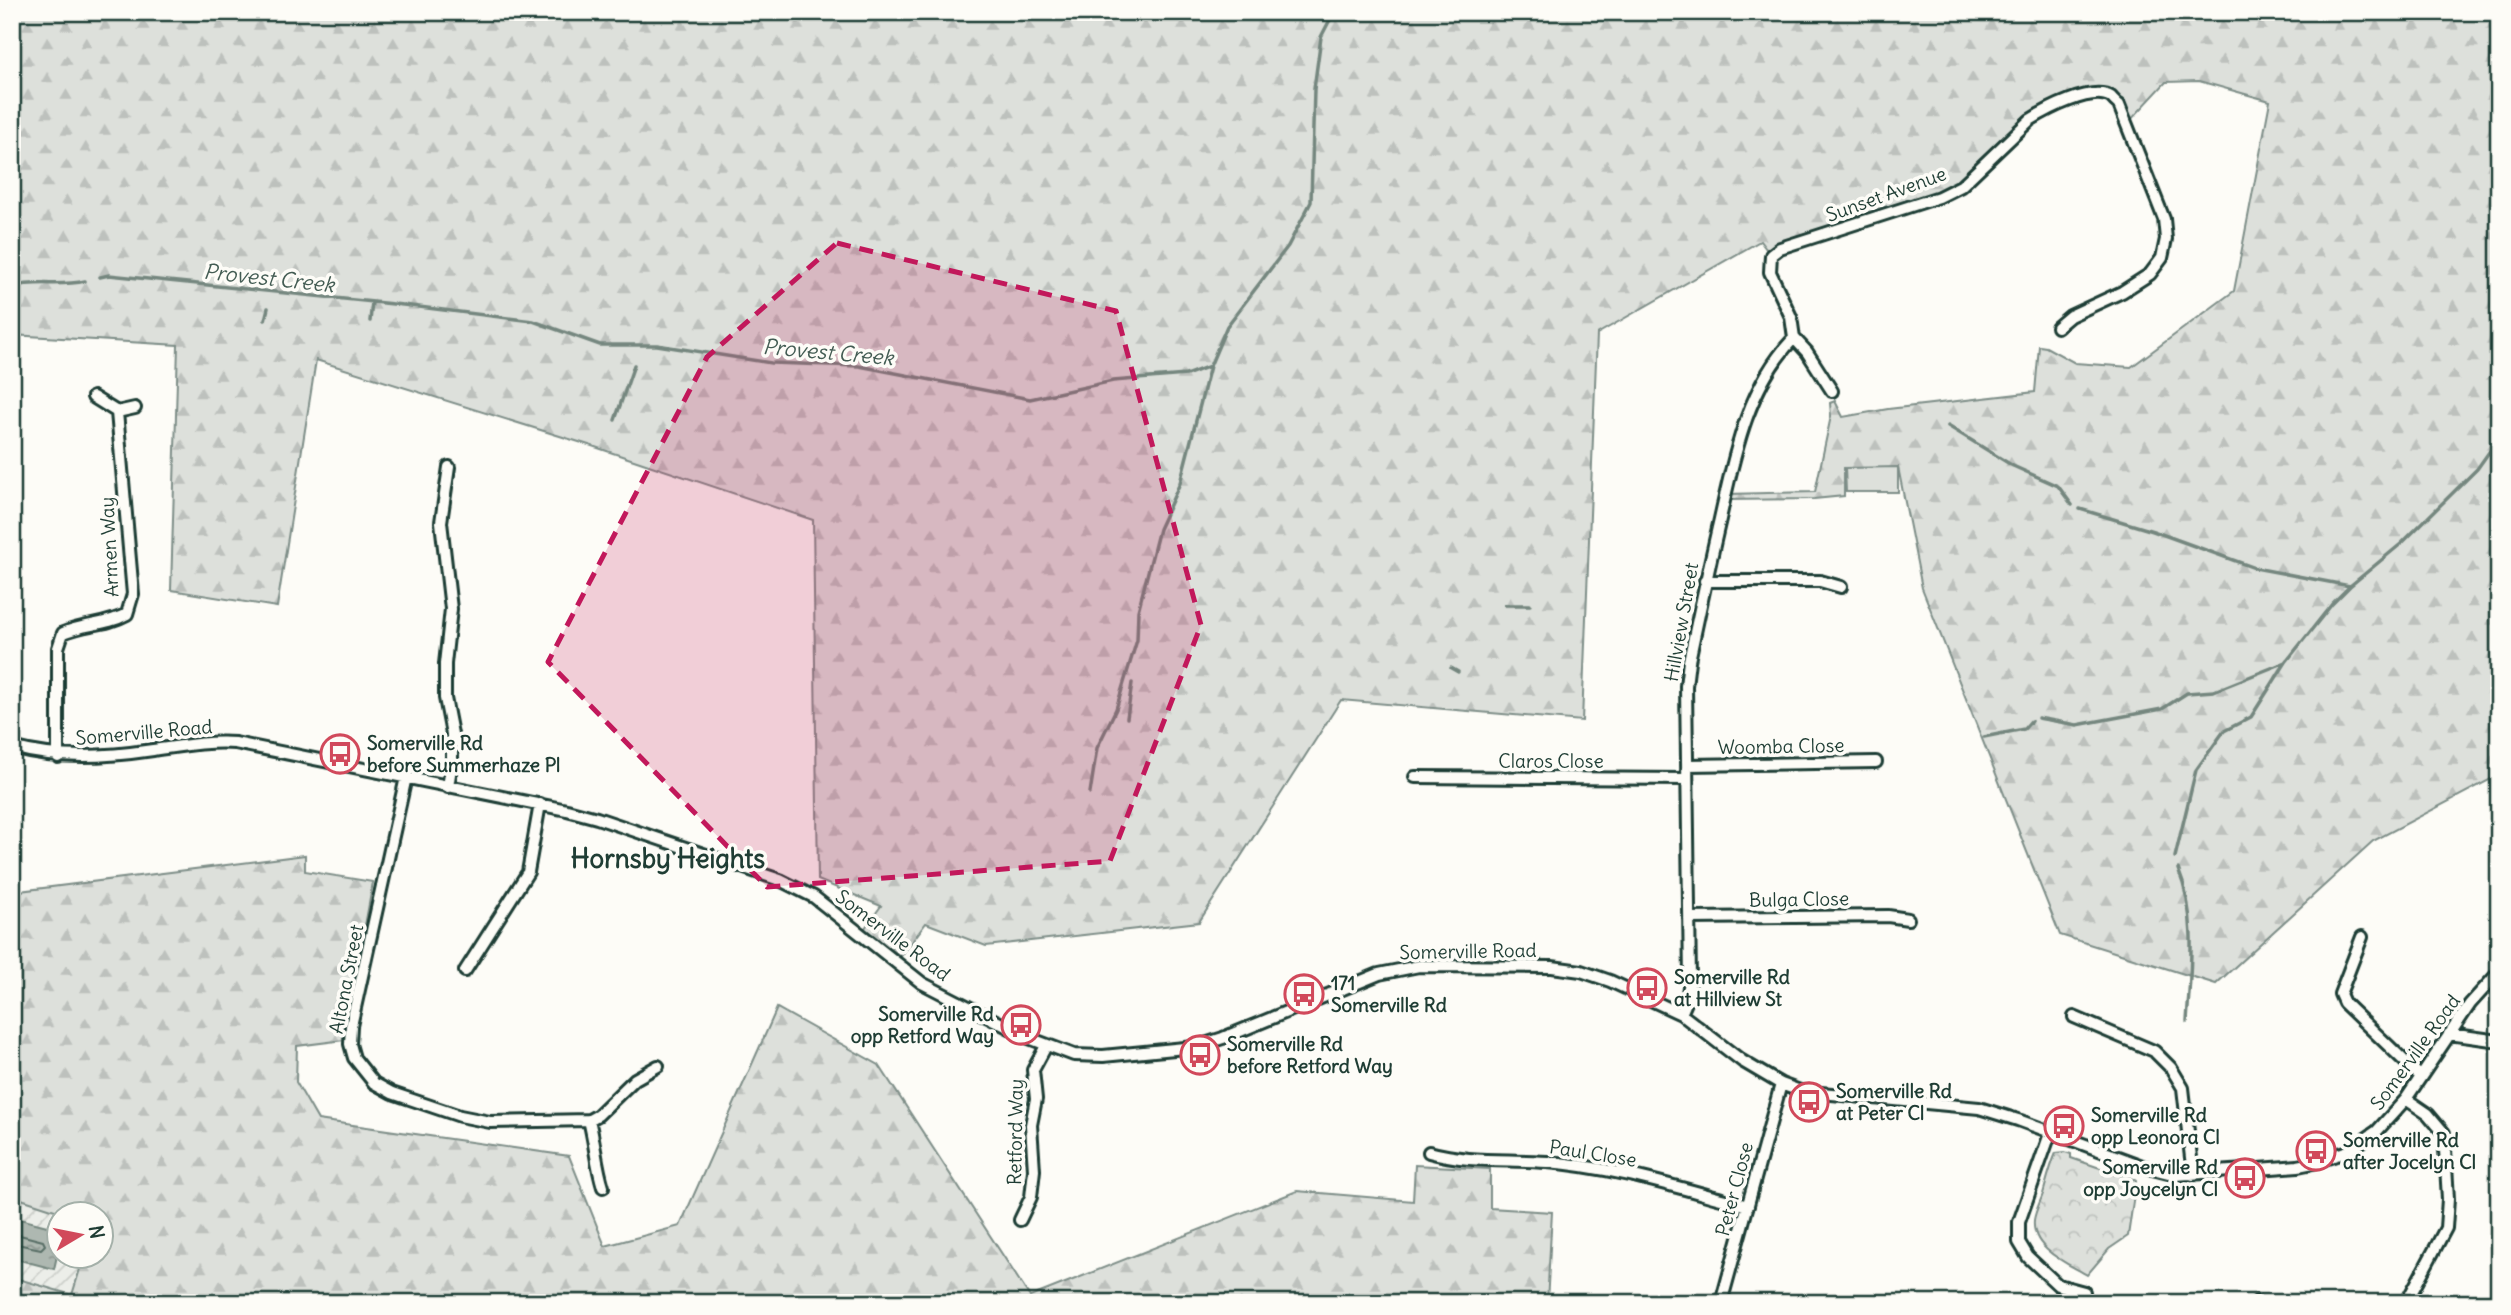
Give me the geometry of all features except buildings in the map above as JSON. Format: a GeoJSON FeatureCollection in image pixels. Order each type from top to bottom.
{"type":"FeatureCollection","features":[{"type":"Feature","properties":{"kind":"street","name":"Sunset Avenue"},"geometry":{"type":"LineString","coordinates":[[1832,391],[1807,352],[1794,338],[1791,317],[1770,272],[1771,254],[1780,248],[1939,197],[1961,186],[2030,120],[2066,101],[2103,94],[2111,97],[2119,106],[2126,121],[2164,219],[2166,239],[2162,258],[2150,274],[2132,286],[2070,316],[2057,327]]}},
{"type":"Feature","properties":{"kind":"street","name":"Hillview Street"},"geometry":{"type":"LineString","coordinates":[[1681,1014],[1687,1000],[1690,980],[1686,686],[1705,581],[1747,414],[1782,350],[1794,338]]}},
{"type":"Feature","properties":{"kind":"street"},"geometry":{"type":"LineString","coordinates":[[93,397],[117,412],[135,408]]}},
{"type":"Feature","properties":{"kind":"street","name":"Armen Way"},"geometry":{"type":"LineString","coordinates":[[58,757],[58,648],[63,633],[79,626],[113,622],[127,614],[132,594],[117,412]]}},
{"type":"Feature","properties":{"kind":"street"},"geometry":{"type":"LineString","coordinates":[[449,467],[441,522],[451,609],[445,664],[445,698],[452,734],[449,786]]}},
{"type":"Feature","properties":{"kind":"street"},"geometry":{"type":"LineString","coordinates":[[1705,581],[1820,581],[1841,587]]}},
{"type":"Feature","properties":{"kind":"street","name":"Somerville Road"},"geometry":{"type":"LineString","coordinates":[[12,747],[58,757],[107,756],[197,743],[223,742],[540,804],[597,818],[798,887],[922,983],[1065,1053],[1094,1056],[1195,1047],[1398,968],[1570,968],[1610,981],[1681,1014],[1742,1061],[1781,1084],[1800,1091],[1979,1108],[2051,1131],[2145,1167],[2176,1175],[2298,1166],[2332,1158],[2348,1151],[2377,1131],[2406,1099],[2470,1004],[2499,972]]}},
{"type":"Feature","properties":{"kind":"street","name":"Woomba Close"},"geometry":{"type":"LineString","coordinates":[[1687,765],[1876,762]]}},
{"type":"Feature","properties":{"kind":"street","name":"Altona Street"},"geometry":{"type":"LineString","coordinates":[[406,777],[351,1026],[350,1044],[354,1058],[374,1083],[392,1093],[460,1116],[490,1122],[589,1120]]}},
{"type":"Feature","properties":{"kind":"street","name":"Claros Close"},"geometry":{"type":"LineString","coordinates":[[1415,777],[1687,779]]}},
{"type":"Feature","properties":{"kind":"street"},"geometry":{"type":"LineString","coordinates":[[465,971],[528,872],[540,804]]}},
{"type":"Feature","properties":{"kind":"street","name":"Bulga Close"},"geometry":{"type":"LineString","coordinates":[[1689,918],[1888,916],[1908,919]]}},
{"type":"Feature","properties":{"kind":"street"},"geometry":{"type":"LineString","coordinates":[[2362,937],[2340,994],[2344,1003],[2421,1077]]}},
{"type":"Feature","properties":{"kind":"street"},"geometry":{"type":"LineString","coordinates":[[2074,1017],[2154,1051],[2171,1068],[2183,1088],[2193,1175]]}},
{"type":"Feature","properties":{"kind":"street"},"geometry":{"type":"LineString","coordinates":[[2449,1034],[2499,1041]]}},
{"type":"Feature","properties":{"kind":"street","name":"Retford Way"},"geometry":{"type":"LineString","coordinates":[[1020,1220],[1031,1197],[1034,1170],[1031,1125],[1036,1099],[1033,1070],[1046,1045]]}},
{"type":"Feature","properties":{"kind":"street"},"geometry":{"type":"LineString","coordinates":[[603,1187],[597,1169],[589,1120],[598,1115],[635,1079],[658,1066]]}},
{"type":"Feature","properties":{"kind":"street","name":"Peter Close"},"geometry":{"type":"LineString","coordinates":[[1721,1303],[1781,1084]]}},
{"type":"Feature","properties":{"kind":"street"},"geometry":{"type":"LineString","coordinates":[[2406,1099],[2427,1114],[2444,1133],[2448,1199],[2446,1228],[2406,1303]]}},
{"type":"Feature","properties":{"kind":"street"},"geometry":{"type":"LineString","coordinates":[[2051,1131],[2019,1222],[2019,1242],[2028,1257],[2058,1285],[2084,1292]]}},
{"type":"Feature","properties":{"kind":"street","name":"Paul Close"},"geometry":{"type":"LineString","coordinates":[[1429,1152],[1453,1159],[1548,1162],[1617,1172],[1748,1206]]}},
{"type":"Feature","properties":{"kind":"highlighted area"},"geometry":{"type":"Polygon","coordinates":[[[837,243],[1116,311],[1201,625],[1110,861],[767,887],[548,662],[707,357],[837,243]]]}},
{"type":"Feature","properties":{"kind":"shaded area"},"geometry":{"type":"Polygon","coordinates":[[[12,1193],[46,1202],[46,1270],[88,1270],[80,1300],[12,1303],[12,1193]]]}},
{"type":"Feature","properties":{"kind":"green space"},"geometry":{"type":"Polygon","coordinates":[[[12,12],[919,12],[955,16],[955,12],[2499,12],[2499,775],[2373,841],[2216,984],[2060,935],[1922,588],[1898,467],[1844,468],[1844,496],[1727,500],[1727,494],[1815,492],[1831,416],[1830,403],[1835,401],[1843,417],[1888,409],[2035,392],[2039,346],[2075,363],[2131,367],[2234,291],[2270,101],[2199,81],[2166,82],[2128,123],[2108,96],[2100,91],[2079,91],[2045,105],[2028,116],[1946,192],[1921,203],[1854,218],[1776,246],[1769,253],[1760,241],[1597,334],[1582,721],[1341,700],[1199,922],[986,946],[926,923],[899,959],[862,932],[881,906],[818,880],[813,520],[592,446],[316,360],[277,607],[171,590],[178,345],[12,335],[12,12]]]}},
{"type":"Feature","properties":{"kind":"green space"},"geometry":{"type":"Polygon","coordinates":[[[1845,467],[1898,467],[1898,492],[1846,492],[1845,467]]]}},
{"type":"Feature","properties":{"kind":"green space"},"geometry":{"type":"Polygon","coordinates":[[[305,855],[305,871],[373,882],[344,1040],[297,1046],[296,1082],[318,1120],[569,1156],[605,1246],[680,1226],[777,1008],[879,1065],[1030,1297],[1297,1191],[1413,1201],[1415,1165],[1490,1169],[1490,1208],[1552,1212],[1547,1303],[12,1303],[12,1277],[72,1295],[80,1270],[116,1270],[116,1200],[46,1200],[46,1207],[12,1196],[12,892],[305,855]]]}},
{"type":"Feature","properties":{"kind":"green space"},"geometry":{"type":"Polygon","coordinates":[[[2056,1153],[2071,1154],[2071,1158],[2126,1177],[2127,1175],[2136,1181],[2128,1236],[2109,1249],[2087,1275],[2052,1254],[2038,1239],[2035,1230],[2035,1214],[2054,1158],[2056,1153]]]}},
{"type":"Feature","properties":{"kind":"water"},"geometry":{"type":"Polygon","coordinates":[[[12,1217],[46,1226],[46,1267],[12,1258],[12,1217]]]}},
{"type":"Feature","properties":{"kind":"waterway","name":"Provest Creek"},"geometry":{"type":"LineString","coordinates":[[100,277],[109,275],[533,321],[600,345],[657,345],[771,363],[859,366],[1030,399],[1113,381],[1186,375],[1210,366],[1227,326],[1288,246],[1311,202],[1314,89],[1321,37],[1334,12]]}},
{"type":"Feature","properties":{"kind":"waterway","name":"Provest Creek"},"geometry":{"type":"LineString","coordinates":[[12,287],[85,281]]}},
{"type":"Feature","properties":{"kind":"waterway"},"geometry":{"type":"LineString","coordinates":[[370,321],[372,302]]}},
{"type":"Feature","properties":{"kind":"waterway"},"geometry":{"type":"LineString","coordinates":[[265,320],[268,308]]}},
{"type":"Feature","properties":{"kind":"waterway"},"geometry":{"type":"LineString","coordinates":[[615,420],[634,365]]}},
{"type":"Feature","properties":{"kind":"waterway"},"geometry":{"type":"LineString","coordinates":[[1090,793],[1097,748],[1116,709],[1137,640],[1138,611],[1159,529],[1180,483],[1210,366]]}},
{"type":"Feature","properties":{"kind":"waterway"},"geometry":{"type":"LineString","coordinates":[[1948,426],[2013,466],[2058,486],[2072,505]]}},
{"type":"Feature","properties":{"kind":"waterway"},"geometry":{"type":"LineString","coordinates":[[2175,857],[2196,770],[2224,731],[2251,717],[2286,662],[2332,604],[2402,543],[2477,469],[2499,438]]}},
{"type":"Feature","properties":{"kind":"waterway"},"geometry":{"type":"LineString","coordinates":[[2080,509],[2153,531],[2255,568],[2350,586]]}},
{"type":"Feature","properties":{"kind":"waterway"},"geometry":{"type":"LineString","coordinates":[[1505,605],[1530,605]]}},
{"type":"Feature","properties":{"kind":"waterway"},"geometry":{"type":"LineString","coordinates":[[2038,718],[2077,725],[2162,709],[2187,693],[2214,691],[2286,662]]}},
{"type":"Feature","properties":{"kind":"waterway"},"geometry":{"type":"LineString","coordinates":[[1451,668],[1458,672]]}},
{"type":"Feature","properties":{"kind":"waterway"},"geometry":{"type":"LineString","coordinates":[[1127,718],[1132,683]]}},
{"type":"Feature","properties":{"kind":"waterway"},"geometry":{"type":"LineString","coordinates":[[1984,737],[2024,729],[2031,721]]}},
{"type":"Feature","properties":{"kind":"waterway"},"geometry":{"type":"LineString","coordinates":[[2178,869],[2190,925],[2191,964],[2187,1022]]}},
{"type":"Feature","properties":{"kind":"waterway"},"geometry":{"type":"LineString","coordinates":[[12,1297],[29,1303]]}},
{"type":"Feature","properties":{"kind":"place","name":"Somerville Rd before Summerhaze Pl"},"geometry":{"type":"Point","coordinates":[340,754]}},
{"type":"Feature","properties":{"kind":"place","name":"Somerville Rd at Hillview St"},"geometry":{"type":"Point","coordinates":[1647,988]}},
{"type":"Feature","properties":{"kind":"place","name":"171 Somerville Rd"},"geometry":{"type":"Point","coordinates":[1304,994]}},
{"type":"Feature","properties":{"kind":"place","name":"Somerville Rd opp Retford Way"},"geometry":{"type":"Point","coordinates":[1021,1025]}},
{"type":"Feature","properties":{"kind":"place","name":"Somerville Rd before Retford Way"},"geometry":{"type":"Point","coordinates":[1200,1055]}},
{"type":"Feature","properties":{"kind":"place","name":"Somerville Rd at Peter Cl"},"geometry":{"type":"Point","coordinates":[1809,1102]}},
{"type":"Feature","properties":{"kind":"place","name":"Somerville Rd opp Leonora Cl"},"geometry":{"type":"Point","coordinates":[2064,1126]}},
{"type":"Feature","properties":{"kind":"place","name":"Somerville Rd after Jocelyn Cl"},"geometry":{"type":"Point","coordinates":[2316,1151]}},
{"type":"Feature","properties":{"kind":"place","name":"Somerville Rd opp Joycelyn Cl"},"geometry":{"type":"Point","coordinates":[2245,1178]}},
{"type":"Feature","properties":{"kind":"district","name":"Hornsby Heights"},"geometry":{"type":"Point","coordinates":[668,858]}}]}
